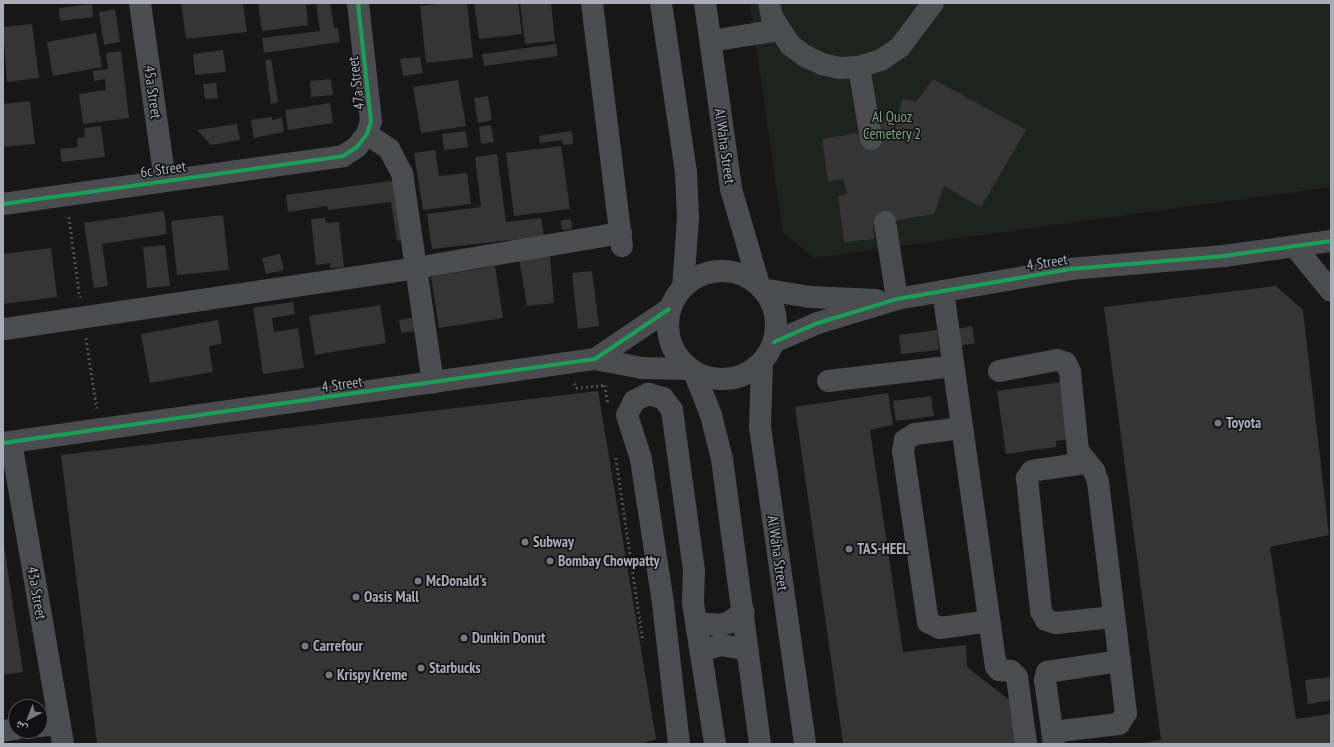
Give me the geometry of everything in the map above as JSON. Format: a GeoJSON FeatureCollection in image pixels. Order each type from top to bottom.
{"type":"FeatureCollection","features":[{"type":"Feature","properties":{"kind":"street","name":"45a Street"},"geometry":{"type":"LineString","coordinates":[[140,3],[165,180]]}},
{"type":"Feature","properties":{"kind":"street","name":"47a Street"},"geometry":{"type":"LineString","coordinates":[[358,3],[372,108],[367,134]]}},
{"type":"Feature","properties":{"kind":"street"},"geometry":{"type":"LineString","coordinates":[[5,329],[416,268],[621,240],[592,3]]}},
{"type":"Feature","properties":{"kind":"street"},"geometry":{"type":"LineString","coordinates":[[661,3],[686,172],[688,218],[683,287]]}},
{"type":"Feature","properties":{"kind":"street","name":"Al Waha Street"},"geometry":{"type":"LineString","coordinates":[[705,3],[731,189],[743,237],[760,287]]}},
{"type":"Feature","properties":{"kind":"street"},"geometry":{"type":"LineString","coordinates":[[769,3],[772,17],[779,30],[805,56],[822,64],[840,68],[859,67],[881,60],[900,47],[933,3]]}},
{"type":"Feature","properties":{"kind":"street"},"geometry":{"type":"LineString","coordinates":[[711,41],[779,30]]}},
{"type":"Feature","properties":{"kind":"street"},"geometry":{"type":"LineString","coordinates":[[859,67],[871,139]]}},
{"type":"Feature","properties":{"kind":"street","name":"6c Street"},"geometry":{"type":"LineString","coordinates":[[3,204],[343,156],[357,147],[367,134]]}},
{"type":"Feature","properties":{"kind":"street"},"geometry":{"type":"LineString","coordinates":[[367,134],[389,149],[402,173],[433,383]]}},
{"type":"Feature","properties":{"kind":"street"},"geometry":{"type":"LineString","coordinates":[[885,222],[894,300]]}},
{"type":"Feature","properties":{"kind":"street","name":"4 Street"},"geometry":{"type":"LineString","coordinates":[[774,342],[818,323],[894,300],[943,291],[1070,270],[1296,248],[1331,242]]}},
{"type":"Feature","properties":{"kind":"street"},"geometry":{"type":"LineString","coordinates":[[1296,248],[1331,291]]}},
{"type":"Feature","properties":{"kind":"street"},"geometry":{"type":"LineString","coordinates":[[723,272],[745,276],[760,287],[772,305],[776,324],[774,342],[762,362],[751,372],[737,378],[708,378],[692,371],[678,357],[670,342],[667,326],[670,309],[683,287],[696,277],[723,272]]}},
{"type":"Feature","properties":{"kind":"street","name":"4 Street"},"geometry":{"type":"LineString","coordinates":[[760,287],[810,297],[894,300]]}},
{"type":"Feature","properties":{"kind":"street"},"geometry":{"type":"LineString","coordinates":[[943,291],[996,666],[999,670],[1011,671],[1017,677],[1026,744]]}},
{"type":"Feature","properties":{"kind":"street","name":"4 Street"},"geometry":{"type":"LineString","coordinates":[[595,359],[670,309]]}},
{"type":"Feature","properties":{"kind":"street","name":"4 Street"},"geometry":{"type":"LineString","coordinates":[[7,443],[595,359],[642,368],[692,371]]}},
{"type":"Feature","properties":{"kind":"street"},"geometry":{"type":"LineString","coordinates":[[999,371],[1057,360],[1066,363],[1070,372],[1078,451],[1085,463],[1094,471],[1098,482],[1120,661],[1126,713],[1123,721],[1053,738],[1046,680],[1047,672],[1120,661]]}},
{"type":"Feature","properties":{"kind":"street","name":"Al Waha Street"},"geometry":{"type":"LineString","coordinates":[[762,362],[760,427],[805,744]]}},
{"type":"Feature","properties":{"kind":"street"},"geometry":{"type":"LineString","coordinates":[[828,381],[953,366]]}},
{"type":"Feature","properties":{"kind":"street"},"geometry":{"type":"LineString","coordinates":[[692,371],[718,437],[744,612],[761,744]]}},
{"type":"Feature","properties":{"kind":"street"},"geometry":{"type":"LineString","coordinates":[[679,744],[674,681],[641,459],[627,415],[634,401],[648,394],[663,398],[672,410],[694,571],[695,613],[715,744]]}},
{"type":"Feature","properties":{"kind":"street"},"geometry":{"type":"LineString","coordinates":[[962,428],[910,436],[903,445],[906,473],[928,622],[940,628],[990,621]]}},
{"type":"Feature","properties":{"kind":"street","name":"43a Street"},"geometry":{"type":"LineString","coordinates":[[7,443],[54,731]]}},
{"type":"Feature","properties":{"kind":"street"},"geometry":{"type":"LineString","coordinates":[[1085,463],[1032,471],[1027,478],[1042,611],[1046,620],[1056,623],[1114,616]]}},
{"type":"Feature","properties":{"kind":"street"},"geometry":{"type":"LineString","coordinates":[[663,603],[680,606],[718,625],[732,621],[744,612]]}},
{"type":"Feature","properties":{"kind":"street"},"geometry":{"type":"LineString","coordinates":[[701,651],[721,645],[748,650]]}},
{"type":"Feature","properties":{"kind":"street"},"geometry":{"type":"LineString","coordinates":[[674,681],[689,674],[698,674],[705,677]]}},
{"type":"Feature","properties":{"kind":"path"},"geometry":{"type":"LineString","coordinates":[[66,195],[100,430]]}},
{"type":"Feature","properties":{"kind":"path"},"geometry":{"type":"LineString","coordinates":[[572,362],[576,388],[605,385],[608,408]]}},
{"type":"Feature","properties":{"kind":"path"},"geometry":{"type":"LineString","coordinates":[[615,454],[644,646]]}},
{"type":"Feature","properties":{"kind":"green space","name":"Al Quoz Cemetery 2"},"geometry":{"type":"Polygon","coordinates":[[[750,3],[1331,3],[1331,187],[815,258],[783,233],[750,3]]]}},
{"type":"Feature","properties":{"kind":"building"},"geometry":{"type":"Polygon","coordinates":[[[181,3],[243,3],[247,32],[186,39],[181,3]]]}},
{"type":"Feature","properties":{"kind":"building"},"geometry":{"type":"Polygon","coordinates":[[[258,3],[330,3],[334,28],[338,28],[340,42],[264,53],[262,38],[320,31],[316,4],[306,5],[308,25],[262,31],[258,3]]]}},
{"type":"Feature","properties":{"kind":"building"},"geometry":{"type":"Polygon","coordinates":[[[446,3],[467,3],[473,58],[426,63],[420,6],[446,3]]]}},
{"type":"Feature","properties":{"kind":"building"},"geometry":{"type":"Polygon","coordinates":[[[474,3],[518,3],[522,34],[479,39],[474,3]]]}},
{"type":"Feature","properties":{"kind":"building"},"geometry":{"type":"Polygon","coordinates":[[[520,3],[551,3],[555,41],[525,44],[520,3]]]}},
{"type":"Feature","properties":{"kind":"building"},"geometry":{"type":"Polygon","coordinates":[[[92,4],[93,17],[60,21],[59,8],[92,4]]]}},
{"type":"Feature","properties":{"kind":"building"},"geometry":{"type":"Polygon","coordinates":[[[115,9],[120,42],[104,45],[99,12],[115,9]]]}},
{"type":"Feature","properties":{"kind":"building"},"geometry":{"type":"Polygon","coordinates":[[[32,24],[39,78],[7,82],[3,27],[32,24]]]}},
{"type":"Feature","properties":{"kind":"building"},"geometry":{"type":"Polygon","coordinates":[[[96,33],[102,67],[53,76],[47,42],[96,33]]]}},
{"type":"Feature","properties":{"kind":"building"},"geometry":{"type":"Polygon","coordinates":[[[556,44],[558,56],[484,66],[482,54],[556,44]]]}},
{"type":"Feature","properties":{"kind":"building"},"geometry":{"type":"Polygon","coordinates":[[[223,50],[226,72],[195,75],[193,54],[223,50]]]}},
{"type":"Feature","properties":{"kind":"building"},"geometry":{"type":"Polygon","coordinates":[[[121,51],[129,118],[83,124],[79,94],[106,90],[105,79],[94,81],[93,71],[108,69],[106,53],[121,51]]]}},
{"type":"Feature","properties":{"kind":"building"},"geometry":{"type":"Polygon","coordinates":[[[420,57],[423,73],[403,76],[400,59],[420,57]]]}},
{"type":"Feature","properties":{"kind":"building"},"geometry":{"type":"Polygon","coordinates":[[[271,59],[278,102],[271,104],[265,60],[271,59]]]}},
{"type":"Feature","properties":{"kind":"building"},"geometry":{"type":"Polygon","coordinates":[[[331,79],[333,95],[311,97],[310,81],[331,79]]]}},
{"type":"Feature","properties":{"kind":"building"},"geometry":{"type":"Polygon","coordinates":[[[933,79],[1026,130],[981,207],[944,186],[934,214],[873,224],[874,239],[844,242],[838,196],[847,194],[843,179],[828,182],[822,139],[858,133],[860,141],[879,138],[880,118],[896,119],[903,99],[916,102],[933,79]]]}},
{"type":"Feature","properties":{"kind":"building"},"geometry":{"type":"Polygon","coordinates":[[[458,80],[466,126],[421,133],[413,87],[458,80]]]}},
{"type":"Feature","properties":{"kind":"building"},"geometry":{"type":"Polygon","coordinates":[[[216,83],[218,98],[205,99],[203,84],[216,83]]]}},
{"type":"Feature","properties":{"kind":"building"},"geometry":{"type":"Polygon","coordinates":[[[488,96],[492,120],[478,123],[474,98],[488,96]]]}},
{"type":"Feature","properties":{"kind":"building"},"geometry":{"type":"Polygon","coordinates":[[[30,101],[35,144],[3,147],[3,104],[30,101]]]}},
{"type":"Feature","properties":{"kind":"building"},"geometry":{"type":"Polygon","coordinates":[[[330,103],[333,123],[288,130],[285,110],[330,103]]]}},
{"type":"Feature","properties":{"kind":"building"},"geometry":{"type":"Polygon","coordinates":[[[272,117],[272,120],[282,118],[284,132],[254,138],[251,120],[272,117]]]}},
{"type":"Feature","properties":{"kind":"building"},"geometry":{"type":"Polygon","coordinates":[[[237,124],[240,140],[211,145],[197,130],[237,124]]]}},
{"type":"Feature","properties":{"kind":"building"},"geometry":{"type":"Polygon","coordinates":[[[491,125],[494,142],[481,144],[479,127],[491,125]]]}},
{"type":"Feature","properties":{"kind":"building"},"geometry":{"type":"Polygon","coordinates":[[[101,126],[105,157],[62,162],[60,149],[78,147],[77,138],[85,137],[84,128],[101,126]]]}},
{"type":"Feature","properties":{"kind":"building"},"geometry":{"type":"Polygon","coordinates":[[[466,131],[468,147],[444,150],[442,134],[466,131]]]}},
{"type":"Feature","properties":{"kind":"building"},"geometry":{"type":"Polygon","coordinates":[[[572,131],[573,144],[563,145],[562,140],[540,143],[539,136],[572,131]]]}},
{"type":"Feature","properties":{"kind":"building"},"geometry":{"type":"Polygon","coordinates":[[[561,146],[570,209],[514,216],[506,153],[561,146]]]}},
{"type":"Feature","properties":{"kind":"building"},"geometry":{"type":"Polygon","coordinates":[[[435,150],[439,176],[467,173],[471,204],[423,210],[414,153],[435,150]]]}},
{"type":"Feature","properties":{"kind":"building"},"geometry":{"type":"Polygon","coordinates":[[[497,154],[506,222],[541,218],[544,236],[432,249],[427,214],[481,207],[475,157],[497,154]]]}},
{"type":"Feature","properties":{"kind":"building"},"geometry":{"type":"Polygon","coordinates":[[[398,180],[407,240],[397,241],[391,202],[328,210],[327,206],[288,212],[286,195],[398,180]]]}},
{"type":"Feature","properties":{"kind":"building"},"geometry":{"type":"Polygon","coordinates":[[[164,211],[167,234],[102,244],[108,286],[94,288],[84,223],[164,211]]]}},
{"type":"Feature","properties":{"kind":"building"},"geometry":{"type":"Polygon","coordinates":[[[223,215],[229,270],[177,275],[171,221],[223,215]]]}},
{"type":"Feature","properties":{"kind":"building"},"geometry":{"type":"Polygon","coordinates":[[[325,218],[326,223],[339,222],[344,267],[330,268],[330,263],[316,265],[311,219],[325,218]]]}},
{"type":"Feature","properties":{"kind":"building"},"geometry":{"type":"Polygon","coordinates":[[[571,219],[572,229],[562,230],[561,220],[571,219]]]}},
{"type":"Feature","properties":{"kind":"building"},"geometry":{"type":"Polygon","coordinates":[[[165,245],[170,286],[147,288],[143,247],[165,245]]]}},
{"type":"Feature","properties":{"kind":"building"},"geometry":{"type":"Polygon","coordinates":[[[51,248],[57,297],[3,304],[3,254],[51,248]]]}},
{"type":"Feature","properties":{"kind":"building"},"geometry":{"type":"Polygon","coordinates":[[[280,254],[284,270],[266,274],[262,258],[280,254]]]}},
{"type":"Feature","properties":{"kind":"building"},"geometry":{"type":"Polygon","coordinates":[[[550,256],[554,303],[527,306],[519,259],[550,256]]]}},
{"type":"Feature","properties":{"kind":"building"},"geometry":{"type":"Polygon","coordinates":[[[495,266],[503,318],[439,328],[431,277],[495,266]]]}},
{"type":"Feature","properties":{"kind":"building"},"geometry":{"type":"Polygon","coordinates":[[[592,271],[599,326],[578,329],[572,273],[592,271]]]}},
{"type":"Feature","properties":{"kind":"building","name":"Toyota"},"geometry":{"type":"Polygon","coordinates":[[[1276,286],[1303,310],[1329,535],[1270,547],[1296,719],[1331,714],[1331,744],[1138,744],[1161,740],[1104,307],[1276,286]]]}},
{"type":"Feature","properties":{"kind":"building"},"geometry":{"type":"Polygon","coordinates":[[[293,302],[295,314],[272,318],[274,332],[298,328],[304,368],[263,374],[253,308],[293,302]]]}},
{"type":"Feature","properties":{"kind":"building"},"geometry":{"type":"Polygon","coordinates":[[[380,305],[386,343],[315,355],[309,316],[380,305]]]}},
{"type":"Feature","properties":{"kind":"building"},"geometry":{"type":"Polygon","coordinates":[[[413,318],[415,331],[401,333],[399,320],[413,318]]]}},
{"type":"Feature","properties":{"kind":"building"},"geometry":{"type":"Polygon","coordinates":[[[218,320],[222,344],[209,346],[213,372],[150,383],[141,334],[218,320]]]}},
{"type":"Feature","properties":{"kind":"building"},"geometry":{"type":"Polygon","coordinates":[[[972,326],[975,343],[960,346],[957,329],[972,326]]]}},
{"type":"Feature","properties":{"kind":"building"},"geometry":{"type":"Polygon","coordinates":[[[937,330],[939,350],[901,354],[899,335],[937,330]]]}},
{"type":"Feature","properties":{"kind":"building"},"geometry":{"type":"Polygon","coordinates":[[[1062,382],[1070,439],[1056,441],[1056,447],[1006,454],[997,391],[1062,382]]]}},
{"type":"Feature","properties":{"kind":"building","name":"Oasis Mall"},"geometry":{"type":"Polygon","coordinates":[[[598,391],[656,739],[641,744],[97,744],[61,455],[598,391]]]}},
{"type":"Feature","properties":{"kind":"building"},"geometry":{"type":"Polygon","coordinates":[[[888,393],[893,425],[870,430],[903,652],[966,645],[967,667],[1012,702],[1018,744],[843,743],[795,407],[888,393]]]}},
{"type":"Feature","properties":{"kind":"building"},"geometry":{"type":"Polygon","coordinates":[[[931,396],[934,416],[896,421],[893,401],[931,396]]]}},
{"type":"Feature","properties":{"kind":"building"},"geometry":{"type":"Polygon","coordinates":[[[3,538],[23,672],[3,675],[3,538]]]}},
{"type":"Feature","properties":{"kind":"building"},"geometry":{"type":"Polygon","coordinates":[[[1331,677],[1331,700],[1308,704],[1305,680],[1331,677]]]}},
{"type":"Feature","properties":{"kind":"tunnel"},"geometry":{"type":"LineString","coordinates":[[871,139],[885,222]]}},
{"type":"Feature","properties":{"kind":"cycle path"},"geometry":{"type":"LineString","coordinates":[[3,204],[343,156],[357,147],[367,134],[371,121],[358,3]]}},
{"type":"Feature","properties":{"kind":"cycle path"},"geometry":{"type":"LineString","coordinates":[[774,342],[818,323],[897,299],[1070,269],[1224,256],[1331,241]]}},
{"type":"Feature","properties":{"kind":"cycle path"},"geometry":{"type":"LineString","coordinates":[[3,443],[595,359],[669,309]]}},
{"type":"Feature","properties":{"kind":"place","name":"Toyota"},"geometry":{"type":"Point","coordinates":[1218,423]}},
{"type":"Feature","properties":{"kind":"place","name":"Subway"},"geometry":{"type":"Point","coordinates":[525,542]}},
{"type":"Feature","properties":{"kind":"place","name":"TAS-HEEL"},"geometry":{"type":"Point","coordinates":[849,549]}},
{"type":"Feature","properties":{"kind":"place","name":"Bombay Chowpatty"},"geometry":{"type":"Point","coordinates":[550,561]}},
{"type":"Feature","properties":{"kind":"place","name":"McDonald's"},"geometry":{"type":"Point","coordinates":[418,581]}},
{"type":"Feature","properties":{"kind":"place","name":"Oasis Mall"},"geometry":{"type":"Point","coordinates":[356,597]}},
{"type":"Feature","properties":{"kind":"place","name":"Dunkin Donut"},"geometry":{"type":"Point","coordinates":[464,638]}},
{"type":"Feature","properties":{"kind":"place","name":"Carrefour"},"geometry":{"type":"Point","coordinates":[305,646]}},
{"type":"Feature","properties":{"kind":"place","name":"Starbucks"},"geometry":{"type":"Point","coordinates":[421,668]}},
{"type":"Feature","properties":{"kind":"place","name":"Krispy Kreme"},"geometry":{"type":"Point","coordinates":[329,675]}}]}
